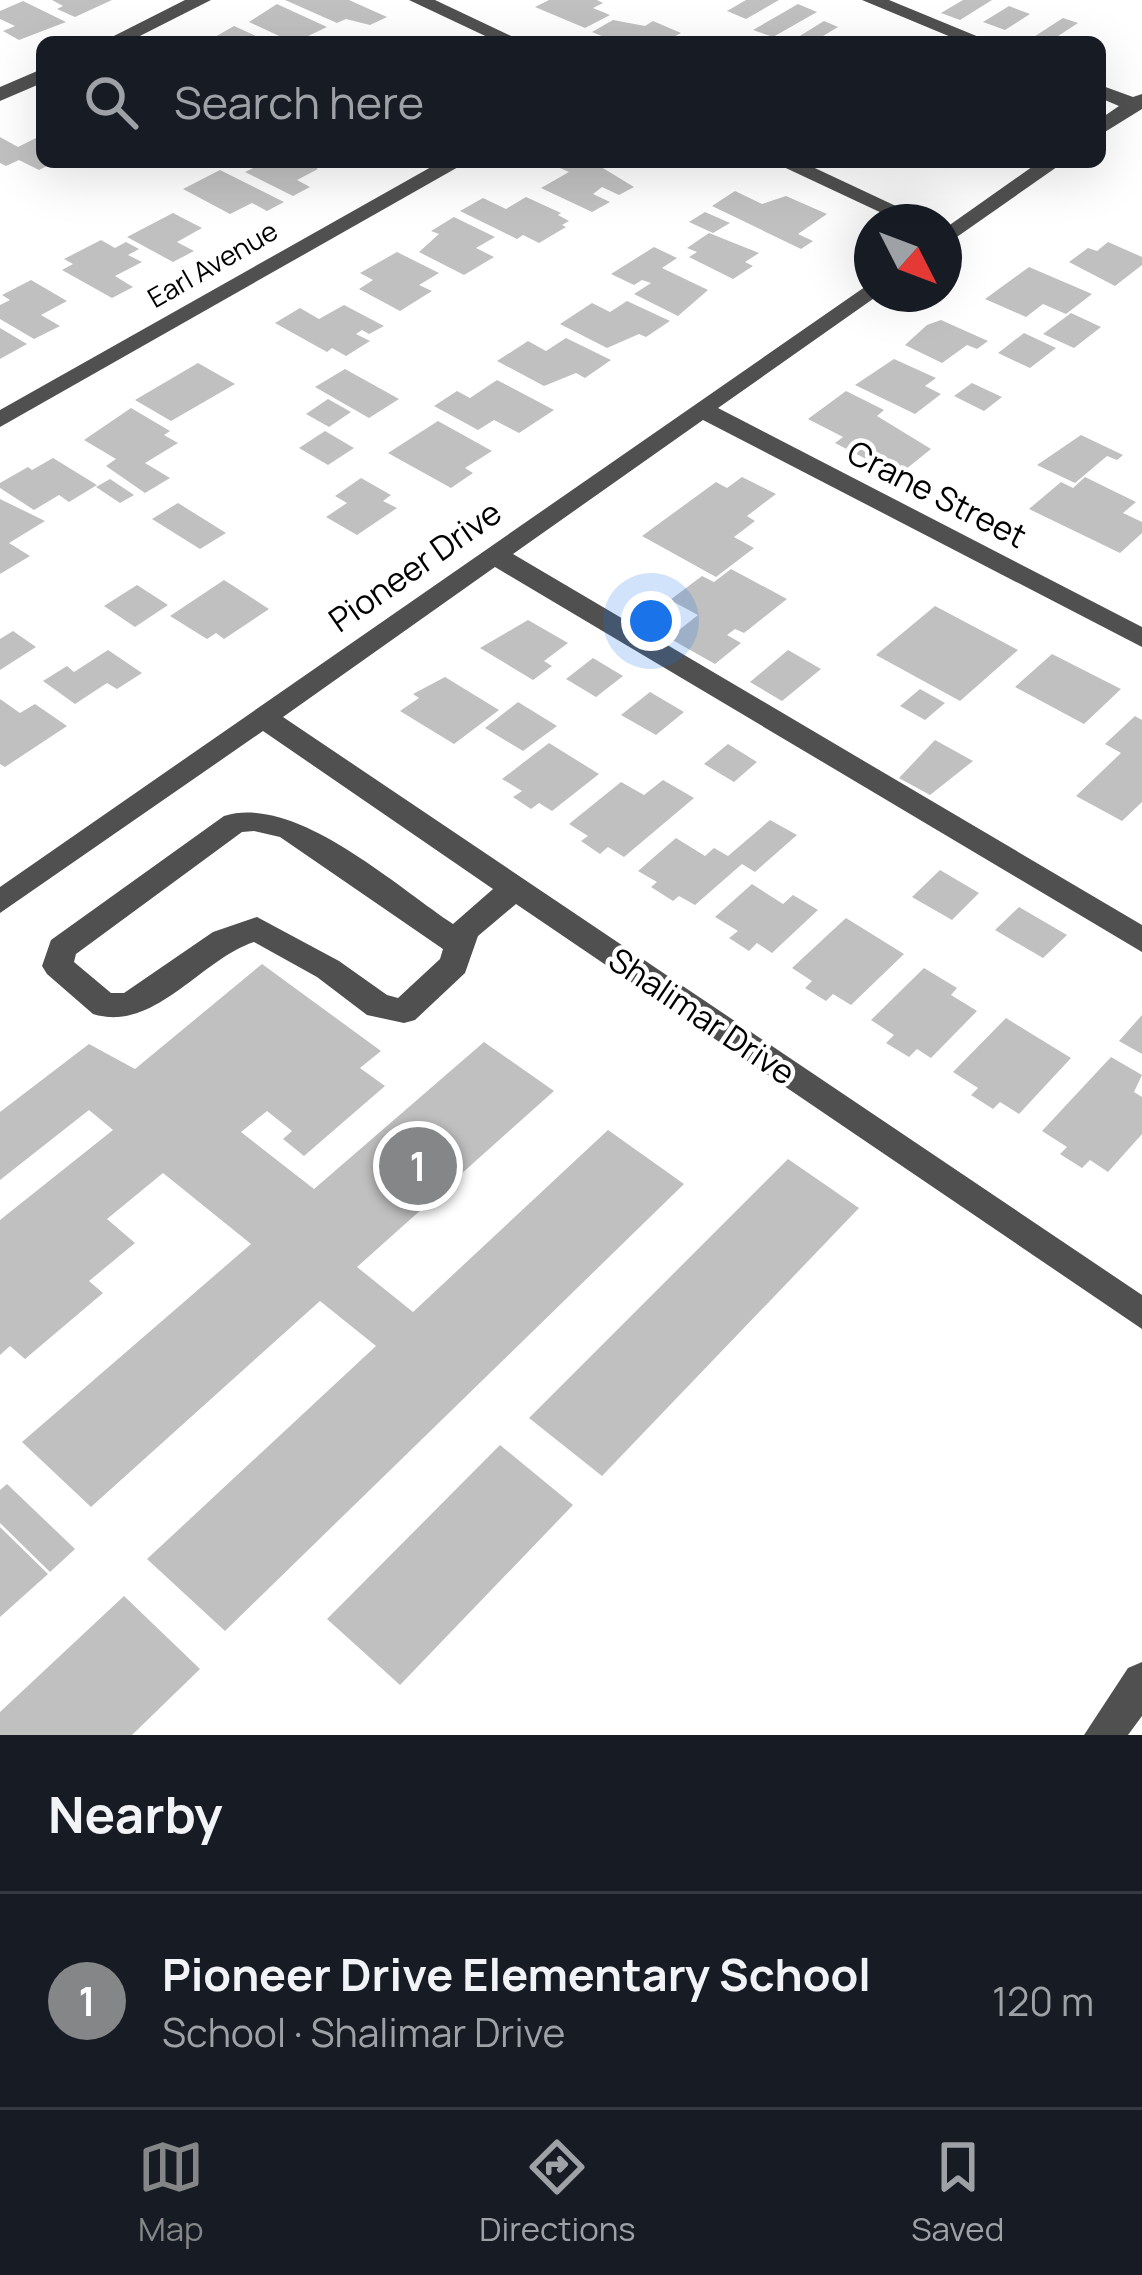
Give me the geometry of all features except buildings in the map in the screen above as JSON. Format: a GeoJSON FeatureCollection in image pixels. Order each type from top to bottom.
{"type":"FeatureCollection","features":[{"type":"Feature","properties":{"kind":"street"},"geometry":{"type":"LineString","coordinates":[[125,36],[201,0]]}},
{"type":"Feature","properties":{"kind":"street"},"geometry":{"type":"LineString","coordinates":[[419,0],[500,36]]}},
{"type":"Feature","properties":{"kind":"street"},"geometry":{"type":"LineString","coordinates":[[872,0],[965,36]]}},
{"type":"Feature","properties":{"kind":"street"},"geometry":{"type":"LineString","coordinates":[[0,95],[36,78]]}},
{"type":"Feature","properties":{"kind":"street"},"geometry":{"type":"LineString","coordinates":[[1106,93],[1138,103]]}},
{"type":"Feature","properties":{"kind":"street"},"geometry":{"type":"LineString","coordinates":[[1106,125],[1138,103]]}},
{"type":"Feature","properties":{"kind":"street","name":"Earl Avenue"},"geometry":{"type":"LineString","coordinates":[[0,420],[445,168]]}},
{"type":"Feature","properties":{"kind":"street"},"geometry":{"type":"LineString","coordinates":[[798,168],[879,204]]}},
{"type":"Feature","properties":{"kind":"street"},"geometry":{"type":"LineString","coordinates":[[962,225],[1044,168]]}},
{"type":"Feature","properties":{"kind":"street","name":"Pioneer Drive"},"geometry":{"type":"LineString","coordinates":[[0,902],[854,302]]}},
{"type":"Feature","properties":{"kind":"street","name":"Crane Street"},"geometry":{"type":"LineString","coordinates":[[701,409],[1142,638]]}},
{"type":"Feature","properties":{"kind":"street"},"geometry":{"type":"LineString","coordinates":[[493,554],[1142,940]]}},
{"type":"Feature","properties":{"kind":"street","name":"Shalimar Drive"},"geometry":{"type":"LineString","coordinates":[[262,718],[1142,1314]]}},
{"type":"Feature","properties":{"kind":"street"},"geometry":{"type":"LineString","coordinates":[[460,945],[290,828],[254,820],[234,823],[62,948],[58,966],[104,1005],[130,1005],[224,940],[257,929],[328,969],[378,1006],[404,1011],[454,965],[465,930],[514,888]]}},
{"type":"Feature","properties":{"kind":"street"},"geometry":{"type":"LineString","coordinates":[[1104,1735],[1142,1682]]}},
{"type":"Feature","properties":{"kind":"place","name":"Pioneer Drive Elementary School"},"geometry":{"type":"Point","coordinates":[418,1166]}}]}
